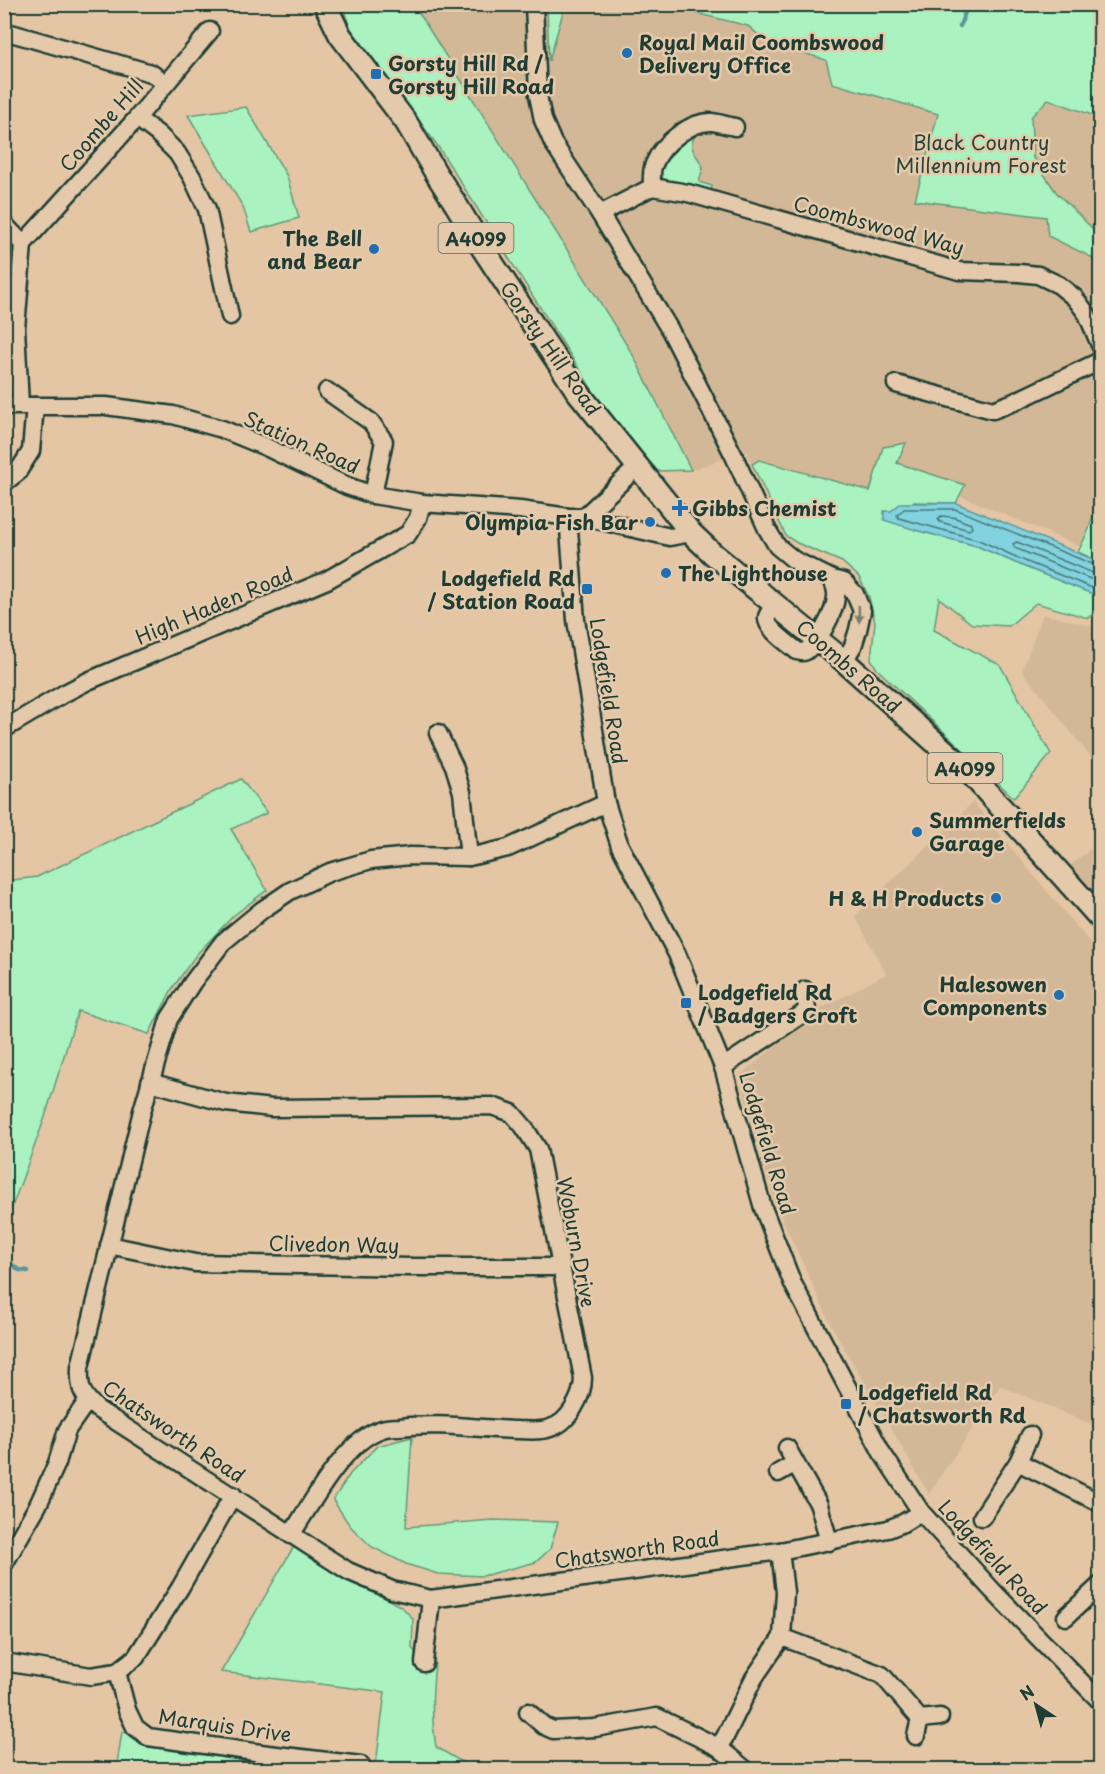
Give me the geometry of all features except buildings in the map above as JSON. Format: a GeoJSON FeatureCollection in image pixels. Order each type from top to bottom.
{"type":"FeatureCollection","features":[{"type":"Feature","properties":{"kind":"main road","name":"Gorsty Hill Road"},"geometry":{"type":"LineString","coordinates":[[325,4],[340,35],[406,122],[483,249],[570,381],[691,533]]}},
{"type":"Feature","properties":{"kind":"main road","name":"Coombs Road"},"geometry":{"type":"LineString","coordinates":[[691,533],[712,553],[844,661],[973,776],[1101,918]]}},
{"type":"Feature","properties":{"kind":"main road","name":"Coombs Road"},"geometry":{"type":"LineString","coordinates":[[1073,888],[1101,930]]}},
{"type":"Feature","properties":{"kind":"street"},"geometry":{"type":"LineString","coordinates":[[534,4],[538,95],[543,120],[553,143],[600,214],[670,330],[777,546],[794,560],[832,579],[844,582],[855,594],[862,611],[853,646],[844,661]]}},
{"type":"Feature","properties":{"kind":"street"},"geometry":{"type":"LineString","coordinates":[[4,31],[150,73],[165,83]]}},
{"type":"Feature","properties":{"kind":"street","name":"Coombe Hill"},"geometry":{"type":"LineString","coordinates":[[23,244],[137,118],[210,31]]}},
{"type":"Feature","properties":{"kind":"street"},"geometry":{"type":"LineString","coordinates":[[137,118],[177,153],[192,177],[207,209],[230,316]]}},
{"type":"Feature","properties":{"kind":"street"},"geometry":{"type":"LineString","coordinates":[[600,214],[652,187],[653,164],[665,147],[679,134],[711,122],[735,128]]}},
{"type":"Feature","properties":{"kind":"street","name":"Coombswood Way"},"geometry":{"type":"LineString","coordinates":[[652,187],[688,193],[959,271],[1038,275],[1059,285],[1075,298],[1087,314],[1101,345]]}},
{"type":"Feature","properties":{"kind":"street"},"geometry":{"type":"LineString","coordinates":[[4,224],[23,244],[10,327],[20,406],[31,451],[17,473],[4,483]]}},
{"type":"Feature","properties":{"kind":"street"},"geometry":{"type":"LineString","coordinates":[[896,384],[993,410],[1101,362]]}},
{"type":"Feature","properties":{"kind":"street"},"geometry":{"type":"LineString","coordinates":[[327,391],[371,422],[384,441],[373,495]]}},
{"type":"Feature","properties":{"kind":"street","name":"Station Road"},"geometry":{"type":"LineString","coordinates":[[20,406],[106,406],[173,415],[222,429],[266,447],[347,486],[373,495],[422,503],[520,510],[576,517]]}},
{"type":"Feature","properties":{"kind":"street"},"geometry":{"type":"LineString","coordinates":[[576,517],[638,466]]}},
{"type":"Feature","properties":{"kind":"street","name":"High Haden Road"},"geometry":{"type":"LineString","coordinates":[[4,729],[88,681],[327,580],[408,534],[418,518],[422,503]]}},
{"type":"Feature","properties":{"kind":"street"},"geometry":{"type":"LineString","coordinates":[[576,517],[670,537],[691,533]]}},
{"type":"Feature","properties":{"kind":"street","name":"Lodgefield Road"},"geometry":{"type":"LineString","coordinates":[[576,517],[576,620],[606,803],[620,846],[677,954],[723,1067],[764,1208],[793,1284],[882,1453],[921,1512],[992,1590],[1101,1701]]}},
{"type":"Feature","properties":{"kind":"street"},"geometry":{"type":"LineString","coordinates":[[817,638],[834,612],[837,595],[832,579]]}},
{"type":"Feature","properties":{"kind":"street"},"geometry":{"type":"LineString","coordinates":[[438,733],[454,766],[462,792],[469,857]]}},
{"type":"Feature","properties":{"kind":"street","name":"Chatsworth Road"},"geometry":{"type":"LineString","coordinates":[[606,803],[508,848],[469,857],[410,856],[371,860],[330,872],[290,891],[262,910],[223,942],[192,983],[169,1019],[150,1082],[109,1245],[80,1367],[79,1385],[97,1409],[348,1570],[392,1590],[431,1599],[780,1551],[888,1528],[903,1523],[921,1512]]}},
{"type":"Feature","properties":{"kind":"street"},"geometry":{"type":"LineString","coordinates":[[723,1067],[807,1011],[804,990]]}},
{"type":"Feature","properties":{"kind":"street","name":"Woburn Drive"},"geometry":{"type":"LineString","coordinates":[[150,1082],[226,1103],[272,1108],[492,1106],[512,1113],[538,1149],[583,1378],[583,1389],[578,1400],[555,1426],[543,1430],[424,1424],[383,1429],[367,1436],[332,1472],[291,1535]]}},
{"type":"Feature","properties":{"kind":"street","name":"Clivedon Way"},"geometry":{"type":"LineString","coordinates":[[109,1245],[195,1263],[560,1267]]}},
{"type":"Feature","properties":{"kind":"street"},"geometry":{"type":"LineString","coordinates":[[4,1564],[38,1505],[57,1463],[67,1430],[88,1400]]}},
{"type":"Feature","properties":{"kind":"street"},"geometry":{"type":"LineString","coordinates":[[982,1517],[1018,1462],[1030,1435]]}},
{"type":"Feature","properties":{"kind":"street"},"geometry":{"type":"LineString","coordinates":[[787,1449],[819,1505],[829,1542]]}},
{"type":"Feature","properties":{"kind":"street"},"geometry":{"type":"LineString","coordinates":[[1018,1462],[1101,1503]]}},
{"type":"Feature","properties":{"kind":"street"},"geometry":{"type":"LineString","coordinates":[[778,1473],[795,1464]]}},
{"type":"Feature","properties":{"kind":"street"},"geometry":{"type":"LineString","coordinates":[[4,1662],[91,1676],[117,1672],[136,1658],[180,1588],[233,1495]]}},
{"type":"Feature","properties":{"kind":"street"},"geometry":{"type":"LineString","coordinates":[[718,1747],[754,1678],[782,1637],[785,1592],[780,1551]]}},
{"type":"Feature","properties":{"kind":"street"},"geometry":{"type":"LineString","coordinates":[[1066,1617],[1101,1585]]}},
{"type":"Feature","properties":{"kind":"street"},"geometry":{"type":"LineString","coordinates":[[424,1663],[431,1599]]}},
{"type":"Feature","properties":{"kind":"street"},"geometry":{"type":"LineString","coordinates":[[782,1637],[882,1675],[920,1719]]}},
{"type":"Feature","properties":{"kind":"street","name":"Marquis Drive"},"geometry":{"type":"LineString","coordinates":[[117,1672],[126,1710],[135,1727],[148,1737],[362,1765],[360,1770]]}},
{"type":"Feature","properties":{"kind":"street"},"geometry":{"type":"LineString","coordinates":[[528,1712],[544,1726],[553,1730],[595,1728],[657,1718],[718,1747],[746,1770]]}},
{"type":"Feature","properties":{"kind":"street"},"geometry":{"type":"LineString","coordinates":[[920,1719],[940,1717]]}},
{"type":"Feature","properties":{"kind":"street"},"geometry":{"type":"LineString","coordinates":[[916,1736],[920,1719]]}},
{"type":"Feature","properties":{"kind":"shaded area"},"geometry":{"type":"Polygon","coordinates":[[[414,5],[864,5],[1042,97],[1100,118],[1100,555],[895,468],[885,503],[779,521],[746,451],[691,470],[633,355],[515,172],[414,5]]]}},
{"type":"Feature","properties":{"kind":"shaded area"},"geometry":{"type":"Polygon","coordinates":[[[1043,614],[1100,628],[1100,768],[1022,671],[1043,614]]]}},
{"type":"Feature","properties":{"kind":"shaded area"},"geometry":{"type":"Polygon","coordinates":[[[973,802],[1100,955],[1100,1428],[1000,1386],[929,1494],[832,1327],[774,1201],[739,1076],[822,1008],[886,974],[855,916],[973,802]]]}},
{"type":"Feature","properties":{"kind":"shaded area"},"geometry":{"type":"Polygon","coordinates":[[[1100,842],[1100,906],[1070,865],[1100,842]]]}},
{"type":"Feature","properties":{"kind":"green space"},"geometry":{"type":"Polygon","coordinates":[[[348,4],[414,5],[633,355],[691,470],[658,471],[614,424],[437,145],[351,29],[343,8],[348,4]]]}},
{"type":"Feature","properties":{"kind":"green space"},"geometry":{"type":"Polygon","coordinates":[[[547,5],[565,5],[549,61],[547,5]]]}},
{"type":"Feature","properties":{"kind":"green space","name":"Black Country Millennium Forest"},"geometry":{"type":"Polygon","coordinates":[[[663,5],[1100,5],[1100,118],[1048,99],[1031,117],[1033,158],[1056,192],[1100,236],[1100,268],[1091,257],[1048,236],[1046,217],[915,200],[938,114],[832,83],[826,60],[766,41],[748,26],[663,5]]]}},
{"type":"Feature","properties":{"kind":"green space"},"geometry":{"type":"Polygon","coordinates":[[[246,107],[287,176],[299,218],[251,232],[243,207],[188,115],[246,107]]]}},
{"type":"Feature","properties":{"kind":"green space"},"geometry":{"type":"Polygon","coordinates":[[[696,135],[692,147],[703,167],[699,182],[712,186],[711,191],[708,192],[670,185],[659,172],[664,160],[673,149],[696,135]]]}},
{"type":"Feature","properties":{"kind":"green space"},"geometry":{"type":"Polygon","coordinates":[[[906,443],[897,463],[965,485],[956,503],[913,502],[919,531],[977,546],[1100,597],[1100,607],[1088,618],[1036,603],[1009,626],[972,624],[939,598],[934,630],[1000,665],[1051,754],[1014,798],[877,669],[871,659],[875,622],[869,597],[859,577],[842,562],[786,536],[752,464],[759,460],[870,491],[883,447],[906,443]]]}},
{"type":"Feature","properties":{"kind":"green space"},"geometry":{"type":"Polygon","coordinates":[[[1100,490],[1100,562],[1078,552],[1089,529],[1100,490]]]}},
{"type":"Feature","properties":{"kind":"green space"},"geometry":{"type":"Polygon","coordinates":[[[241,779],[267,813],[231,829],[267,890],[233,916],[196,955],[172,989],[149,1034],[78,1011],[44,1120],[5,1226],[5,881],[37,877],[241,779]]]}},
{"type":"Feature","properties":{"kind":"green space"},"geometry":{"type":"Polygon","coordinates":[[[412,1437],[406,1527],[493,1520],[558,1522],[550,1549],[536,1562],[483,1576],[438,1574],[406,1564],[372,1547],[350,1526],[333,1500],[350,1474],[377,1446],[412,1437]]]}},
{"type":"Feature","properties":{"kind":"green space"},"geometry":{"type":"Polygon","coordinates":[[[294,1546],[403,1608],[413,1619],[412,1648],[424,1663],[435,1663],[432,1705],[436,1747],[474,1769],[372,1769],[377,1757],[385,1692],[221,1672],[294,1546]]]}},
{"type":"Feature","properties":{"kind":"green space"},"geometry":{"type":"Polygon","coordinates":[[[122,1732],[260,1763],[343,1769],[116,1770],[122,1732]]]}},
{"type":"Feature","properties":{"kind":"water"},"geometry":{"type":"Polygon","coordinates":[[[901,503],[956,503],[1100,562],[1100,597],[977,546],[884,520],[884,511],[891,511],[901,503]]]}},
{"type":"Feature","properties":{"kind":"waterway"},"geometry":{"type":"LineString","coordinates":[[960,26],[968,4]]}},
{"type":"Feature","properties":{"kind":"waterway"},"geometry":{"type":"LineString","coordinates":[[4,1261],[19,1270],[28,1271]]}},
{"type":"Feature","properties":{"kind":"place","name":"Royal Mail Coombswood Delivery Office"},"geometry":{"type":"Point","coordinates":[627,53]}},
{"type":"Feature","properties":{"kind":"place","name":"Gorsty Hill Rd / Gorsty Hill Road"},"geometry":{"type":"Point","coordinates":[376,74]}},
{"type":"Feature","properties":{"kind":"place","name":"The Bell and Bear"},"geometry":{"type":"Point","coordinates":[374,249]}},
{"type":"Feature","properties":{"kind":"place","name":"Gibbs Chemist"},"geometry":{"type":"Point","coordinates":[680,508]}},
{"type":"Feature","properties":{"kind":"place","name":"Olympia Fish Bar"},"geometry":{"type":"Point","coordinates":[650,522]}},
{"type":"Feature","properties":{"kind":"place","name":"The Lighthouse"},"geometry":{"type":"Point","coordinates":[666,573]}},
{"type":"Feature","properties":{"kind":"place","name":"Lodgefield Rd / Station Road"},"geometry":{"type":"Point","coordinates":[587,589]}},
{"type":"Feature","properties":{"kind":"place","name":"Summerfields Garage"},"geometry":{"type":"Point","coordinates":[917,832]}},
{"type":"Feature","properties":{"kind":"place","name":"H & H Products"},"geometry":{"type":"Point","coordinates":[996,898]}},
{"type":"Feature","properties":{"kind":"place","name":"Halesowen Components"},"geometry":{"type":"Point","coordinates":[1059,995]}},
{"type":"Feature","properties":{"kind":"place","name":"Lodgefield Rd / Badgers Croft"},"geometry":{"type":"Point","coordinates":[686,1003]}},
{"type":"Feature","properties":{"kind":"place","name":"Lodgefield Rd / Chatsworth Rd"},"geometry":{"type":"Point","coordinates":[846,1404]}}]}
